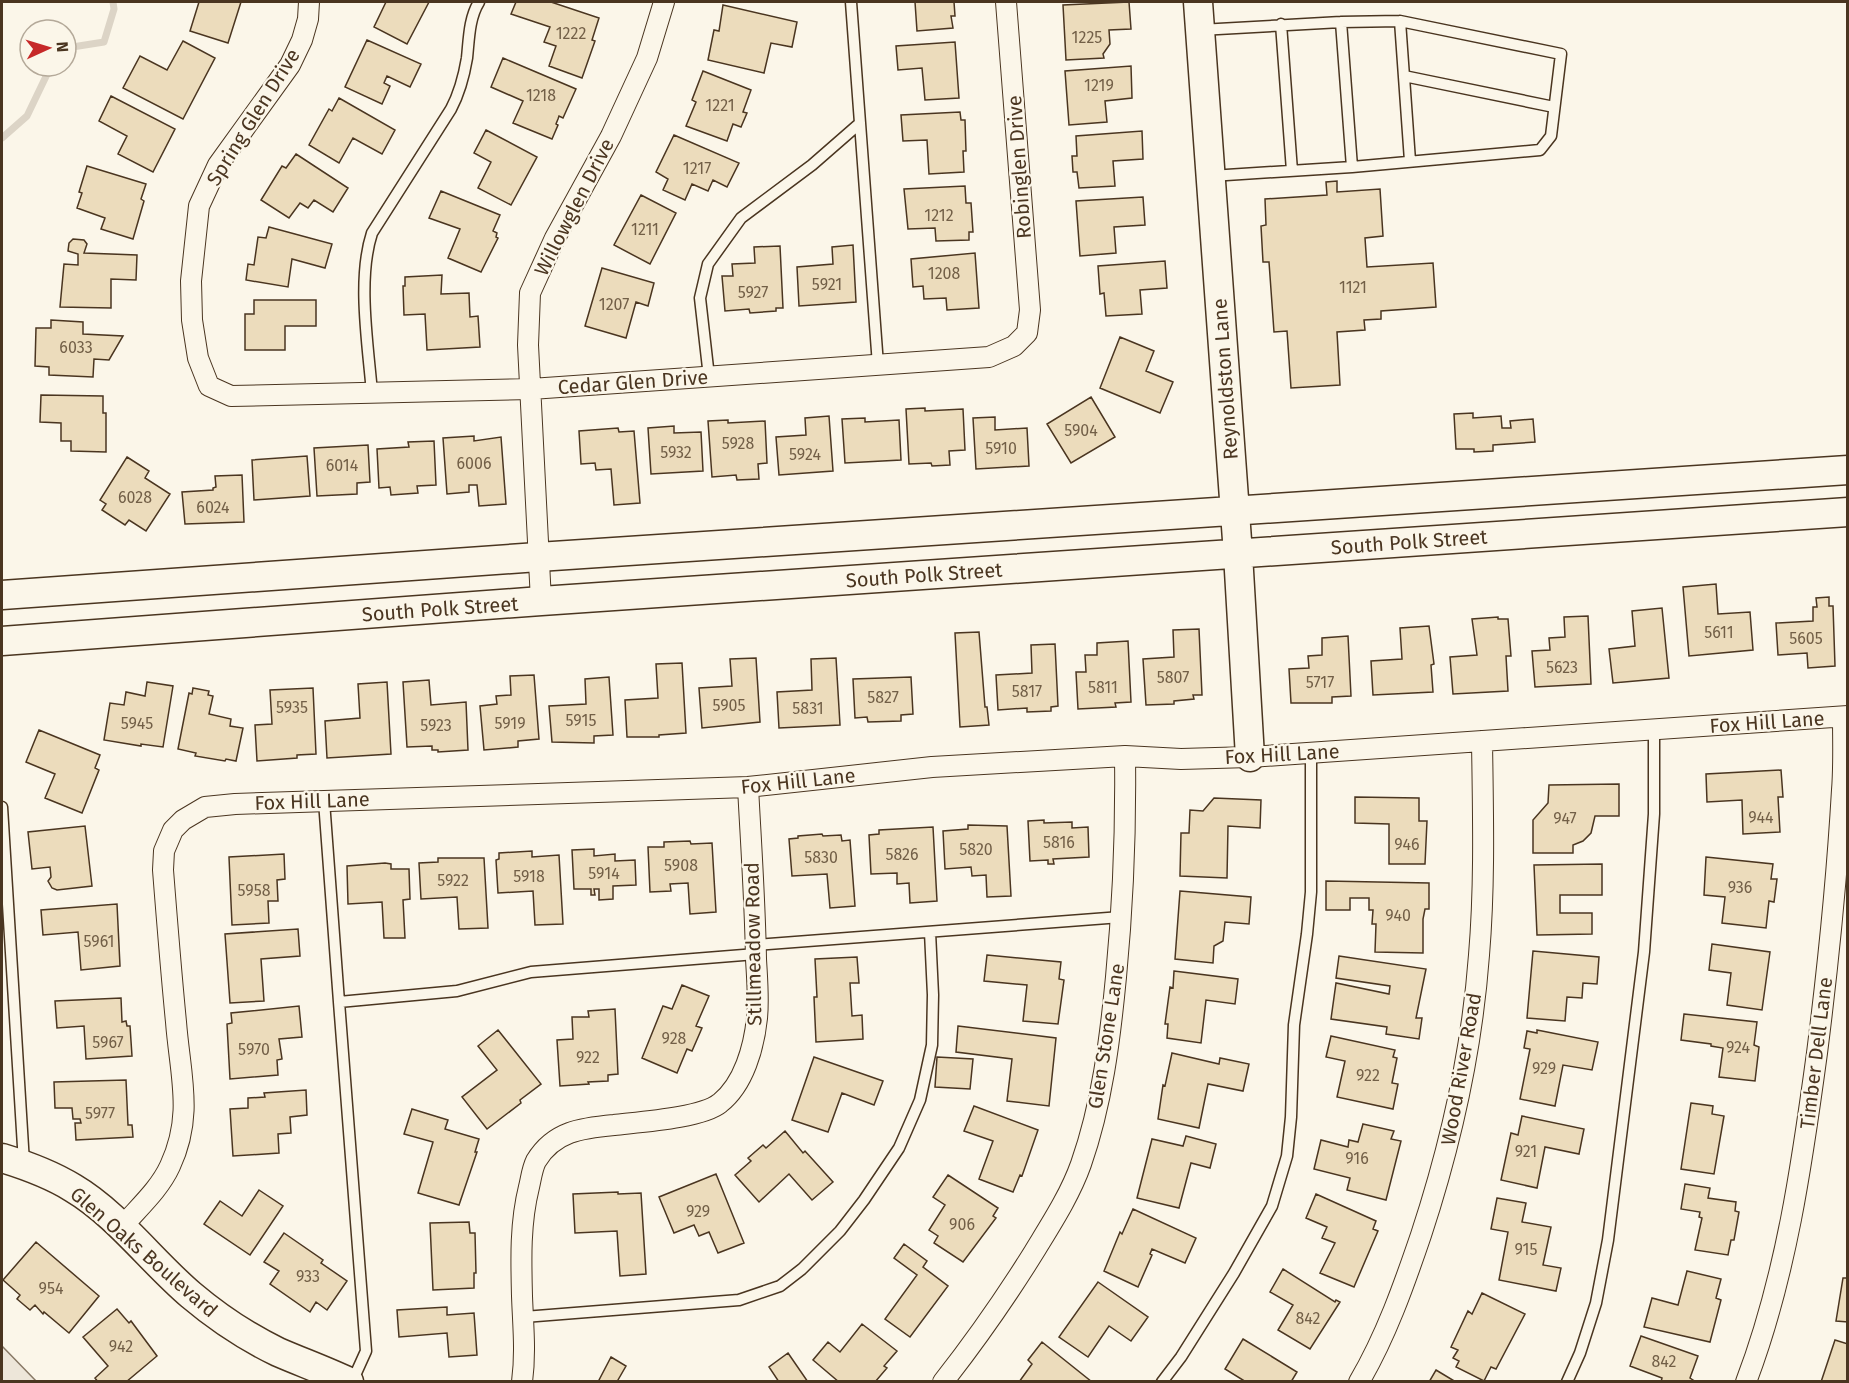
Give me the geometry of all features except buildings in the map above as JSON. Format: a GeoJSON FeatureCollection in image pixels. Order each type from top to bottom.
{"type":"FeatureCollection","features":[{"type":"Feature","properties":{"kind":"main road","name":"Reynoldston Lane"},"geometry":{"type":"LineString","coordinates":[[1198,2],[1238,554],[1250,757]]}},
{"type":"Feature","properties":{"kind":"main road"},"geometry":{"type":"LineString","coordinates":[[2,595],[1848,470]]}},
{"type":"Feature","properties":{"kind":"main road","name":"South Polk Street"},"geometry":{"type":"LineString","coordinates":[[2,641],[541,601],[1848,512]]}},
{"type":"Feature","properties":{"kind":"main road","name":"Glen Oaks Boulevard"},"geometry":{"type":"LineString","coordinates":[[13,1162],[73,1188],[121,1228],[190,1294],[242,1332],[277,1351],[351,1382]]}},
{"type":"Feature","properties":{"kind":"street","name":"Spring Glen Drive"},"geometry":{"type":"LineString","coordinates":[[231,396],[209,386],[198,358],[192,320],[191,280],[200,206],[218,165],[290,65],[302,40],[308,19],[309,2]]}},
{"type":"Feature","properties":{"kind":"street","name":"Willowglen Drive"},"geometry":{"type":"LineString","coordinates":[[541,601],[528,345],[530,293],[555,238],[616,126],[647,58],[664,2]]}},
{"type":"Feature","properties":{"kind":"street","name":"Robinglen Drive"},"geometry":{"type":"LineString","coordinates":[[1006,2],[1029,310],[1027,333]]}},
{"type":"Feature","properties":{"kind":"street","name":"Cedar Glen Drive"},"geometry":{"type":"LineString","coordinates":[[231,396],[531,389],[989,357],[1014,346],[1027,333]]}},
{"type":"Feature","properties":{"kind":"street","name":"Fox Hill Lane"},"geometry":{"type":"LineString","coordinates":[[121,1228],[161,1182],[170,1167],[176,1152],[184,1115],[184,1089],[163,870],[164,851],[173,830],[183,820],[205,807],[235,804],[748,786],[932,767],[1125,756],[1181,759],[1311,754],[1845,717]]}},
{"type":"Feature","properties":{"kind":"street","name":"Timber Dell Lane"},"geometry":{"type":"LineString","coordinates":[[1746,1382],[1761,1343],[1790,1228],[1806,1140],[1824,995],[1842,799],[1845,717]]}},
{"type":"Feature","properties":{"kind":"street","name":"Wood River Road"},"geometry":{"type":"LineString","coordinates":[[1359,1382],[1384,1332],[1407,1276],[1440,1177],[1460,1091],[1471,1032],[1479,955],[1484,821],[1482,741]]}},
{"type":"Feature","properties":{"kind":"street","name":"Glen Stone Lane"},"geometry":{"type":"LineString","coordinates":[[943,1382],[1012,1287],[1054,1220],[1081,1165],[1102,1088],[1112,1022],[1126,831],[1125,756]]}},
{"type":"Feature","properties":{"kind":"street","name":"Stillmeadow Road"},"geometry":{"type":"LineString","coordinates":[[522,1382],[525,1343],[522,1231],[525,1202],[534,1164],[548,1145],[559,1137],[574,1131],[664,1119],[704,1111],[719,1104],[739,1079],[754,1038],[757,1015],[748,786]]}},
{"type":"Feature","properties":{"kind":"lane"},"geometry":{"type":"LineString","coordinates":[[372,393],[364,272],[369,242],[372,232],[458,95],[463,80],[470,25],[475,7],[479,2]]}},
{"type":"Feature","properties":{"kind":"lane"},"geometry":{"type":"LineString","coordinates":[[851,2],[878,365]]}},
{"type":"Feature","properties":{"kind":"lane"},"geometry":{"type":"LineString","coordinates":[[1200,30],[1341,21],[1400,21],[1561,54],[1551,136],[1540,150],[1352,167],[1210,176]]}},
{"type":"Feature","properties":{"kind":"lane"},"geometry":{"type":"LineString","coordinates":[[1341,21],[1352,167]]}},
{"type":"Feature","properties":{"kind":"lane"},"geometry":{"type":"LineString","coordinates":[[1400,21],[1410,161]]}},
{"type":"Feature","properties":{"kind":"lane"},"geometry":{"type":"LineString","coordinates":[[1281,24],[1292,171]]}},
{"type":"Feature","properties":{"kind":"lane"},"geometry":{"type":"LineString","coordinates":[[1404,76],[1554,107]]}},
{"type":"Feature","properties":{"kind":"lane"},"geometry":{"type":"LineString","coordinates":[[709,377],[700,298],[708,264],[741,218],[812,165],[859,124]]}},
{"type":"Feature","properties":{"kind":"lane"},"geometry":{"type":"LineString","coordinates":[[1567,1382],[1580,1353],[1596,1303],[1608,1240],[1644,952],[1654,814],[1654,729]]}},
{"type":"Feature","properties":{"kind":"lane"},"geometry":{"type":"LineString","coordinates":[[1162,1382],[1181,1357],[1234,1273],[1272,1206],[1287,1156],[1291,1117],[1294,1025],[1311,892],[1311,754]]}},
{"type":"Feature","properties":{"kind":"lane"},"geometry":{"type":"LineString","coordinates":[[324,801],[366,1351],[351,1382]]}},
{"type":"Feature","properties":{"kind":"lane"},"geometry":{"type":"LineString","coordinates":[[2,807],[13,1162]]}},
{"type":"Feature","properties":{"kind":"lane"},"geometry":{"type":"LineString","coordinates":[[339,1002],[457,991],[531,972],[930,932],[1121,917]]}},
{"type":"Feature","properties":{"kind":"lane"},"geometry":{"type":"LineString","coordinates":[[524,1317],[740,1300],[780,1286],[802,1269],[840,1231],[864,1200],[899,1148],[920,1100],[932,1045],[933,995],[930,932]]}},
{"type":"Feature","properties":{"kind":"shaded area"},"geometry":{"type":"Polygon","coordinates":[[[2,1346],[36,1381],[2,1381],[2,1346]]]}},
{"type":"Feature","properties":{"kind":"waterway"},"geometry":{"type":"LineString","coordinates":[[78,46],[104,42],[114,9],[113,2]]}},
{"type":"Feature","properties":{"kind":"waterway"},"geometry":{"type":"LineString","coordinates":[[2,138],[27,116],[45,78]]}}]}
